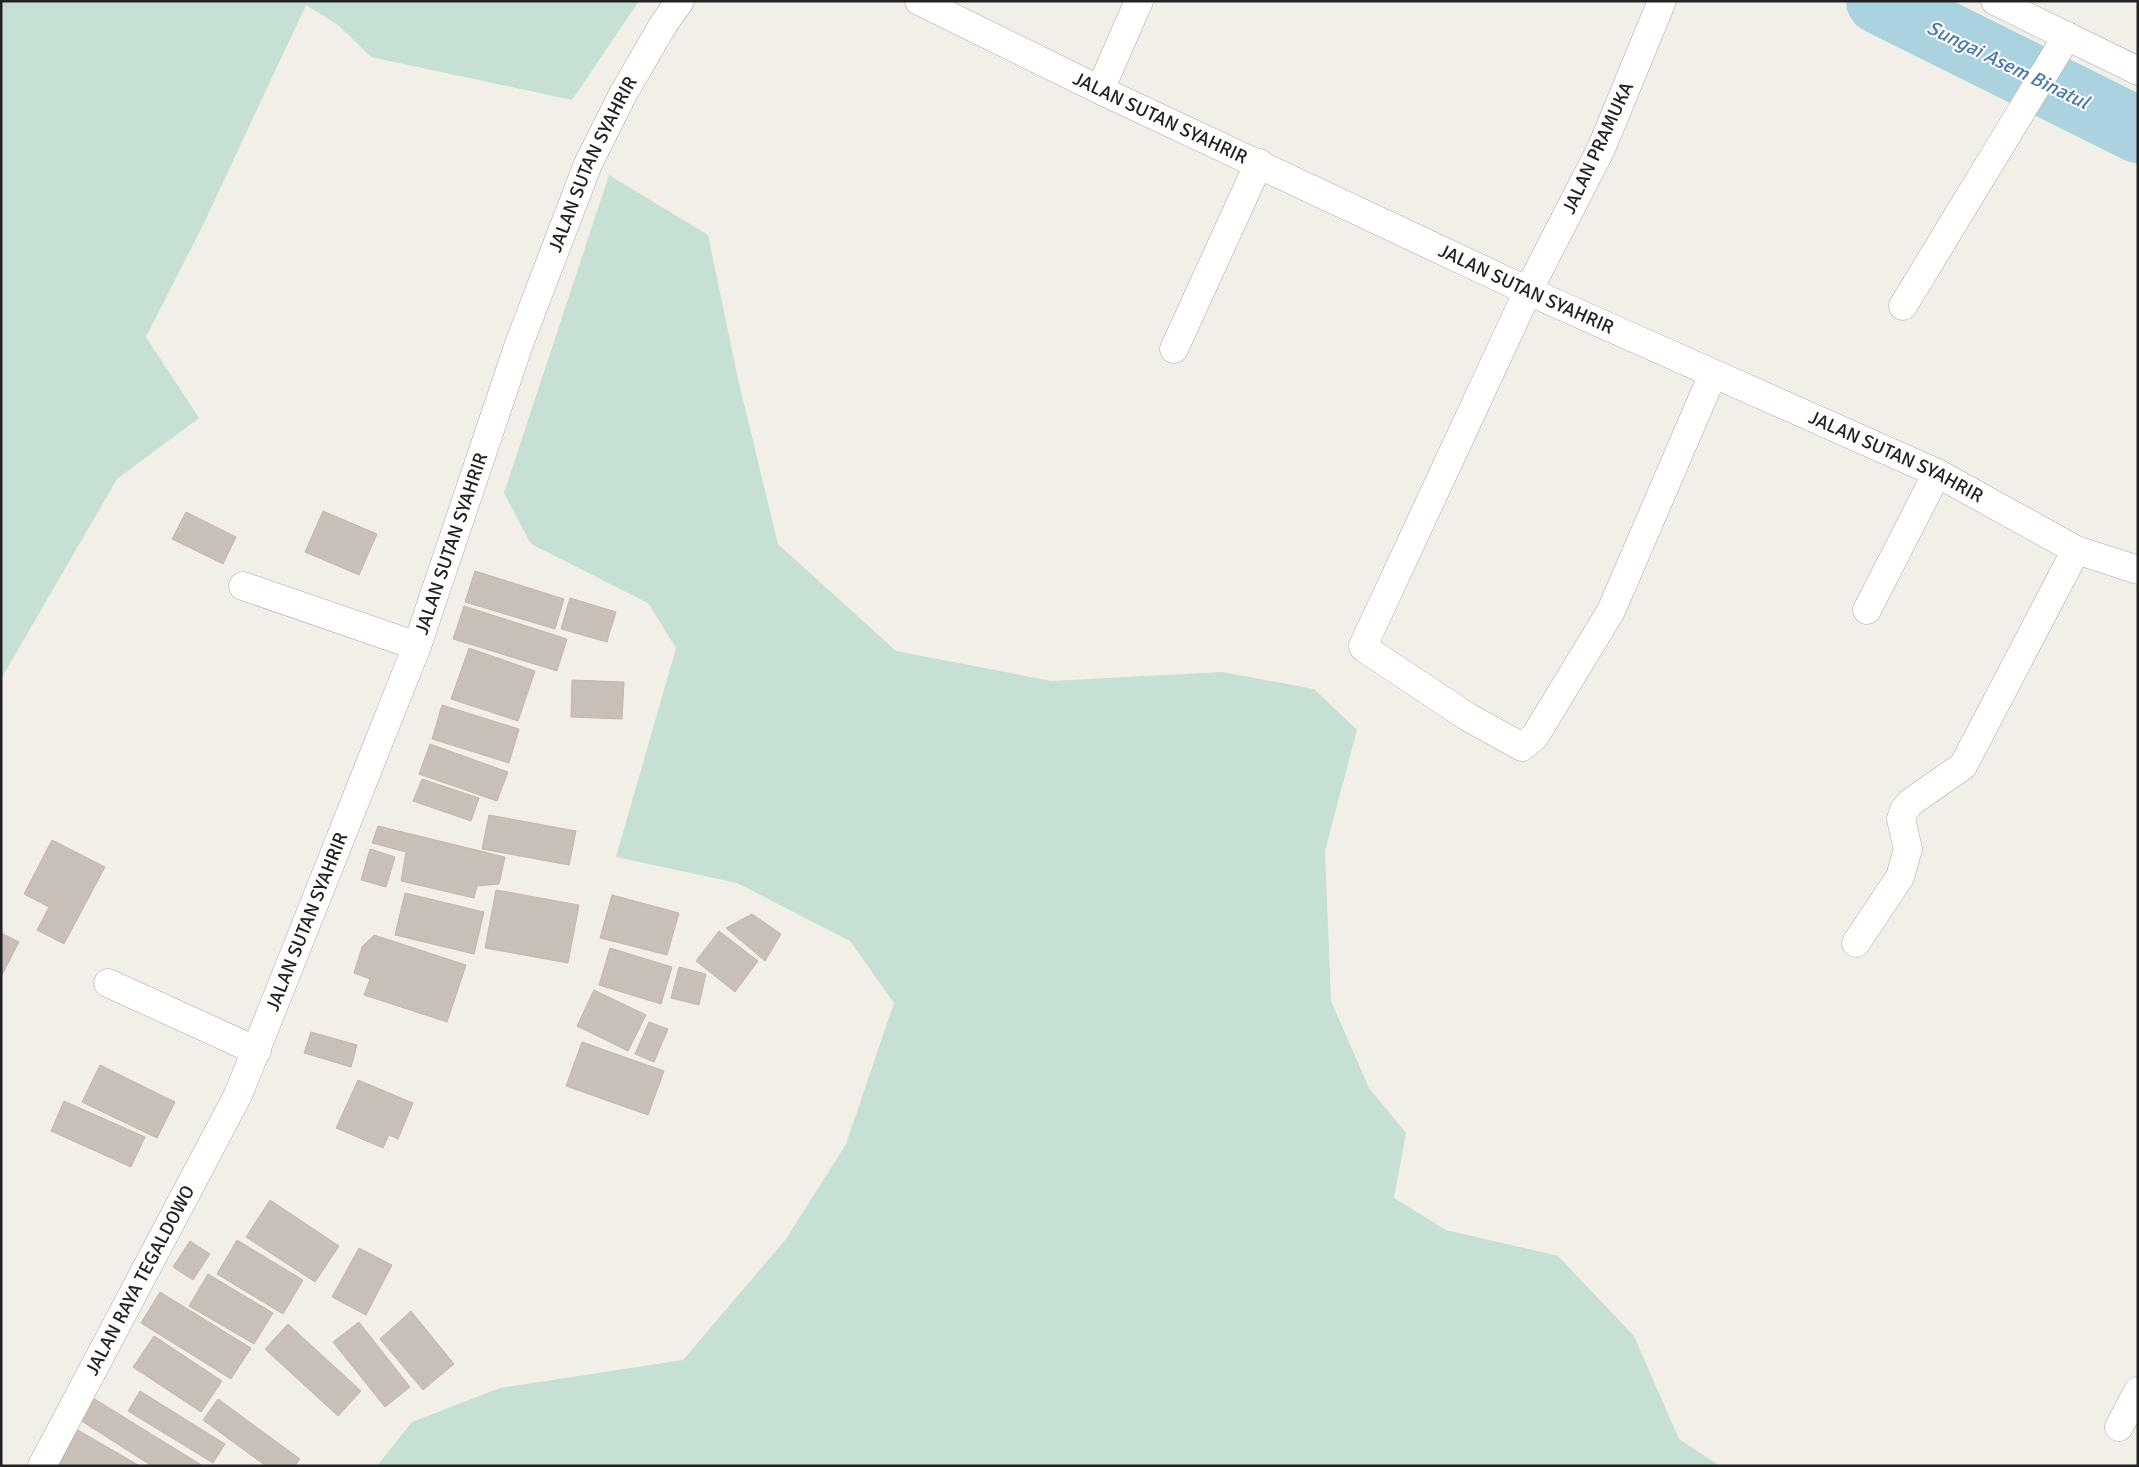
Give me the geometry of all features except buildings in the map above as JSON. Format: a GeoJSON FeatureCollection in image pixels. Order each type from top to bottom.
{"type":"FeatureCollection","features":[{"type":"Feature","properties":{"kind":"street","name":"JALAN SUTAN SYAHRIR"},"geometry":{"type":"LineString","coordinates":[[238,1095],[417,646],[519,344],[588,164],[623,94],[663,24],[680,1]]}},
{"type":"Feature","properties":{"kind":"street","name":"JALAN SUTAN SYAHRIR"},"geometry":{"type":"LineString","coordinates":[[919,1],[1100,90],[1259,163],[1528,291],[1936,473],[2076,550],[2138,570]]}},
{"type":"Feature","properties":{"kind":"street"},"geometry":{"type":"LineString","coordinates":[[1100,90],[1139,1]]}},
{"type":"Feature","properties":{"kind":"street","name":"JALAN PRAMUKA"},"geometry":{"type":"LineString","coordinates":[[1662,1],[1602,149],[1528,291],[1364,648],[1468,717],[1522,747],[1529,743],[1611,611],[1713,374]]}},
{"type":"Feature","properties":{"kind":"street"},"geometry":{"type":"LineString","coordinates":[[1995,1],[2066,39],[2138,71]]}},
{"type":"Feature","properties":{"kind":"street"},"geometry":{"type":"LineString","coordinates":[[1903,306],[2066,39]]}},
{"type":"Feature","properties":{"kind":"street"},"geometry":{"type":"LineString","coordinates":[[1174,349],[1259,163]]}},
{"type":"Feature","properties":{"kind":"street"},"geometry":{"type":"LineString","coordinates":[[1867,610],[1936,473]]}},
{"type":"Feature","properties":{"kind":"street"},"geometry":{"type":"LineString","coordinates":[[1856,943],[1900,877],[1908,850],[1900,819],[1904,810],[1911,802],[1963,766],[2076,550]]}},
{"type":"Feature","properties":{"kind":"street"},"geometry":{"type":"LineString","coordinates":[[243,586],[417,646]]}},
{"type":"Feature","properties":{"kind":"street"},"geometry":{"type":"LineString","coordinates":[[108,983],[257,1051]]}},
{"type":"Feature","properties":{"kind":"street","name":"JALAN RAYA TEGALDOWO"},"geometry":{"type":"LineString","coordinates":[[42,1466],[238,1095]]}},
{"type":"Feature","properties":{"kind":"street"},"geometry":{"type":"LineString","coordinates":[[2119,1427],[2138,1391]]}},
{"type":"Feature","properties":{"kind":"green space"},"geometry":{"type":"Polygon","coordinates":[[[1,1],[639,1],[572,100],[371,57],[338,25],[306,5],[203,225],[146,337],[199,418],[117,479],[1,679],[1,1]]]}},
{"type":"Feature","properties":{"kind":"green space"},"geometry":{"type":"Polygon","coordinates":[[[609,175],[708,235],[738,379],[778,544],[896,651],[1051,681],[1222,672],[1314,689],[1357,730],[1325,851],[1331,1001],[1369,1088],[1406,1133],[1394,1198],[1446,1230],[1558,1256],[1634,1336],[1679,1439],[1720,1466],[377,1466],[412,1422],[500,1388],[683,1360],[786,1239],[846,1144],[894,1003],[850,941],[737,883],[616,857],[676,648],[648,603],[531,544],[504,493],[609,175]]]}},
{"type":"Feature","properties":{"kind":"waterway","name":"Sungai Asem Binatul"},"geometry":{"type":"LineString","coordinates":[[1879,1],[2138,130]]}}]}
